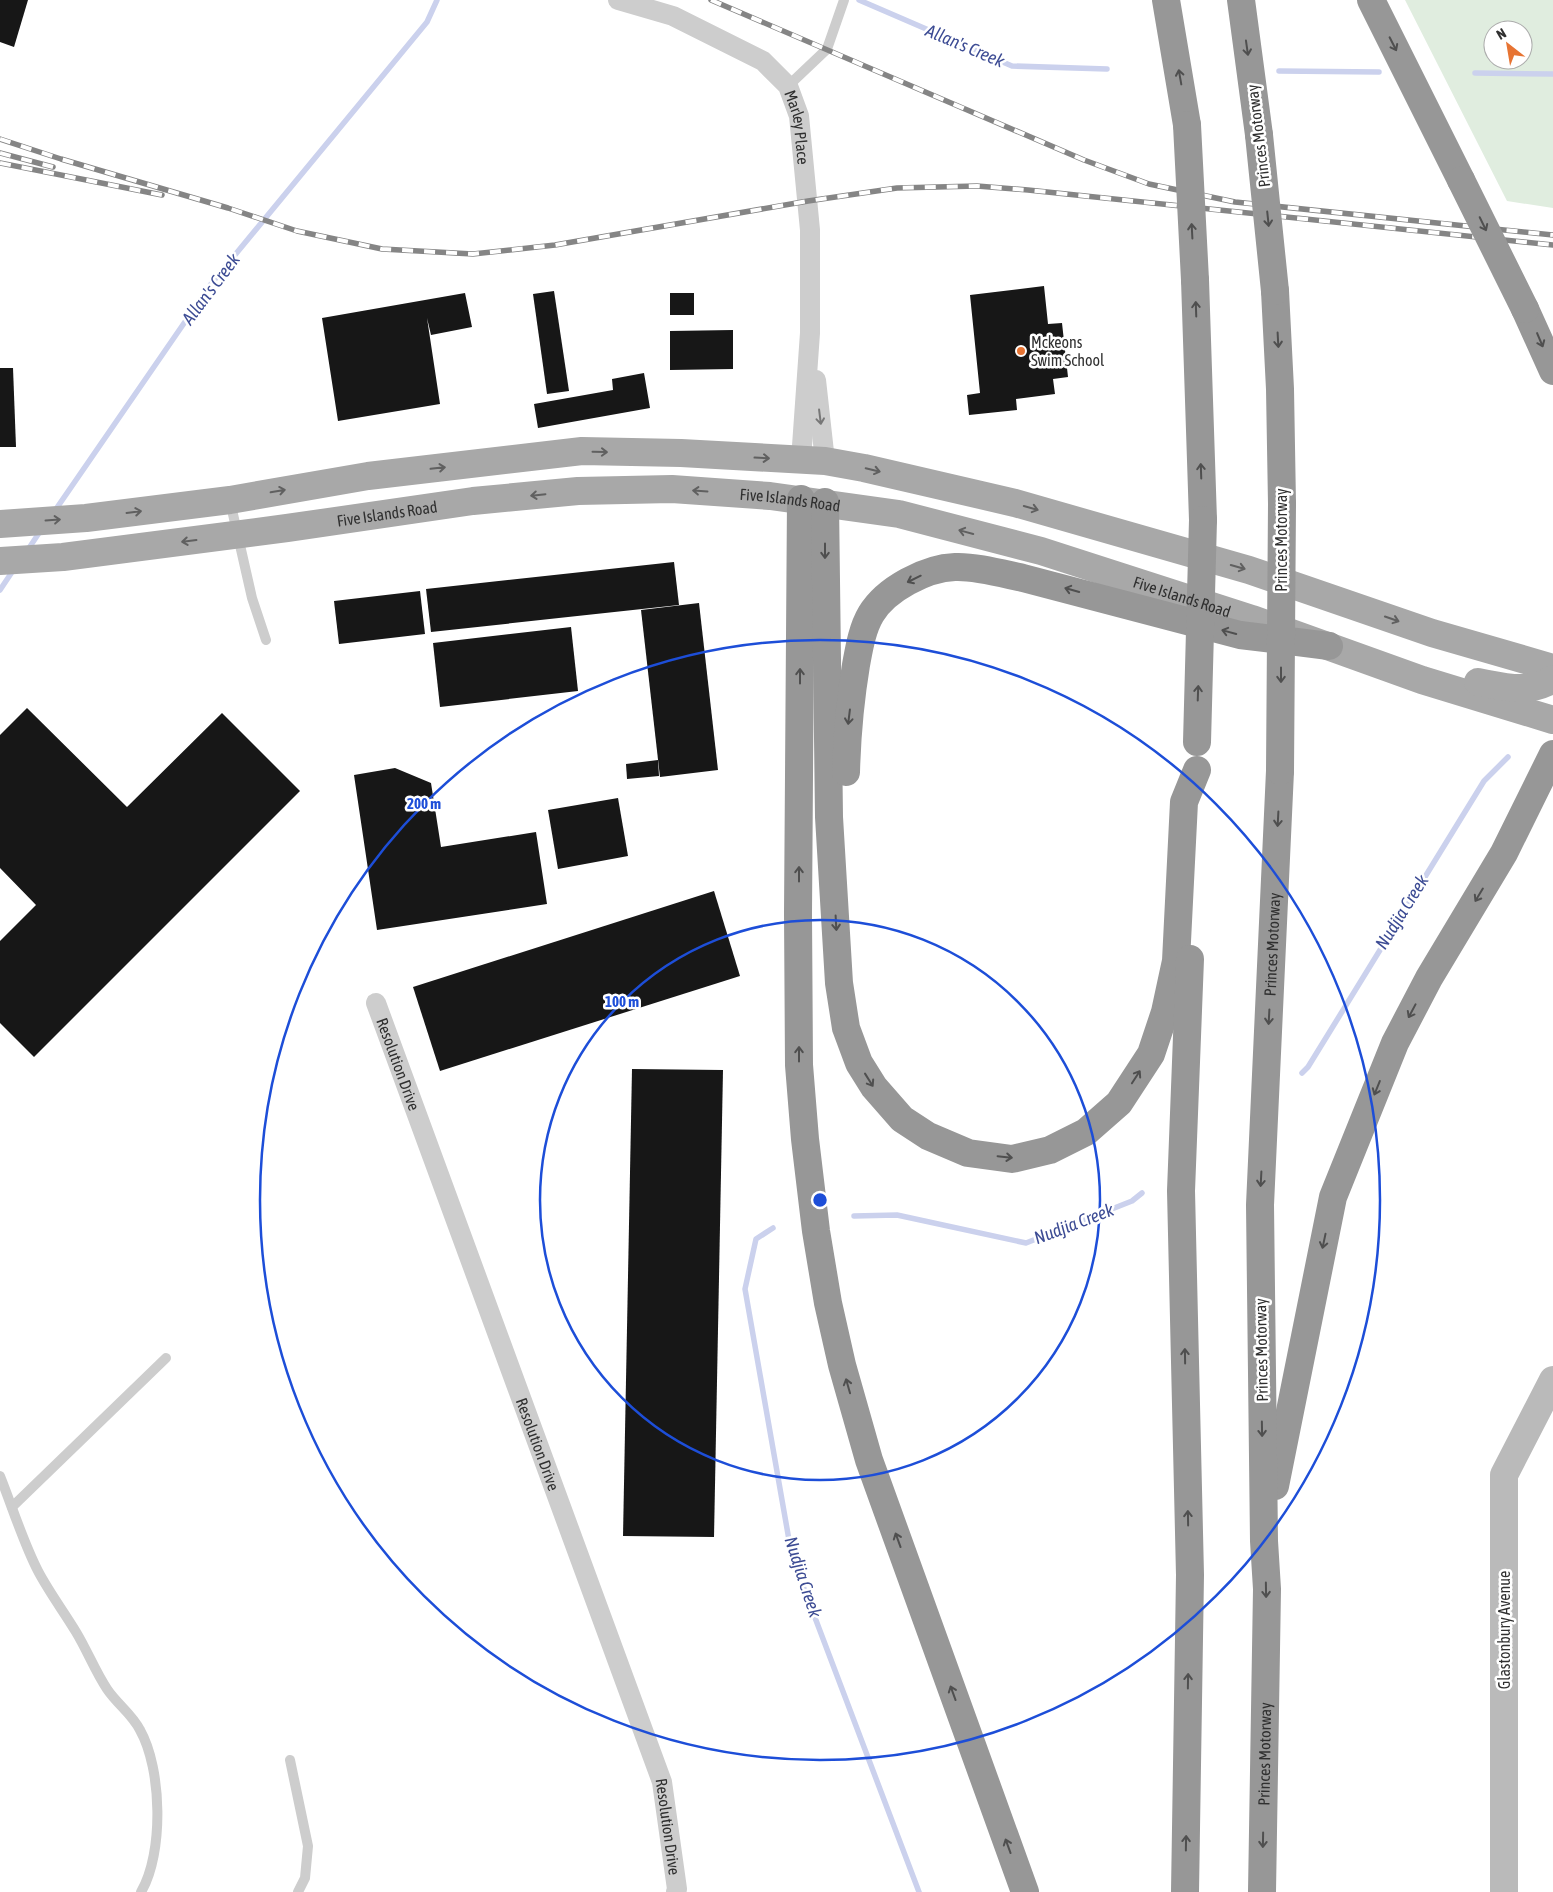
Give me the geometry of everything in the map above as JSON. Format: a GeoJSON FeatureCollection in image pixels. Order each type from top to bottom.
{"type":"FeatureCollection","features":[{"type":"Feature","properties":{"kind":"highway"},"geometry":{"type":"LineString","coordinates":[[1166,0],[1187,125],[1195,280],[1203,520],[1181,1191],[1190,1575],[1185,1892]]}},
{"type":"Feature","properties":{"kind":"highway","name":"Princes Motorway"},"geometry":{"type":"LineString","coordinates":[[1241,0],[1259,135],[1275,291],[1280,389],[1282,504],[1280,771],[1260,1205],[1264,1542],[1267,1589],[1262,1892]]}},
{"type":"Feature","properties":{"kind":"highway"},"geometry":{"type":"LineString","coordinates":[[1371,0],[1525,309],[1553,371]]}},
{"type":"Feature","properties":{"kind":"highway"},"geometry":{"type":"LineString","coordinates":[[813,501],[839,983],[846,1028],[859,1063],[874,1087],[902,1119],[928,1136],[968,1153],[1012,1159],[1050,1150],[1086,1132],[1119,1103],[1151,1054],[1165,1012],[1176,961],[1184,802],[1196,770]]}},
{"type":"Feature","properties":{"kind":"highway"},"geometry":{"type":"LineString","coordinates":[[813,501],[798,914],[799,1065],[805,1139],[816,1230],[828,1303],[842,1366],[869,1460],[1025,1892]]}},
{"type":"Feature","properties":{"kind":"highway"},"geometry":{"type":"LineString","coordinates":[[833,875],[843,836],[848,727],[860,643],[871,614],[887,596],[910,580],[932,571],[956,566],[990,571],[1047,584],[1240,635],[1329,646]]}},
{"type":"Feature","properties":{"kind":"highway"},"geometry":{"type":"LineString","coordinates":[[1264,1542],[1333,1197],[1395,1043],[1429,978],[1504,853],[1553,754]]}},
{"type":"Feature","properties":{"kind":"highway"},"geometry":{"type":"LineString","coordinates":[[1504,853],[1553,787]]}},
{"type":"Feature","properties":{"kind":"main road"},"geometry":{"type":"LineString","coordinates":[[10,523],[86,518],[230,500],[368,476],[582,451],[681,453],[813,460],[864,468],[1015,503],[1249,570],[1432,633],[1552,679]]}},
{"type":"Feature","properties":{"kind":"main road"},"geometry":{"type":"LineString","coordinates":[[813,460],[813,501]]}},
{"type":"Feature","properties":{"kind":"main road","name":"Five Islands Road"},"geometry":{"type":"LineString","coordinates":[[0,561],[63,557],[473,501],[578,491],[672,489],[813,501],[899,514],[1040,551],[1234,613],[1422,680],[1553,720]]}},
{"type":"Feature","properties":{"kind":"main road"},"geometry":{"type":"LineString","coordinates":[[1383,666],[1511,688],[1531,688],[1552,679]]}},
{"type":"Feature","properties":{"kind":"main road","name":"Glastonbury Avenue"},"geometry":{"type":"LineString","coordinates":[[1504,1892],[1504,1475],[1553,1380]]}},
{"type":"Feature","properties":{"kind":"street","name":"Marley Place"},"geometry":{"type":"LineString","coordinates":[[618,0],[674,16],[764,61],[788,86],[799,116],[810,230],[813,460]]}},
{"type":"Feature","properties":{"kind":"street","name":"Resolution Drive"},"geometry":{"type":"LineString","coordinates":[[376,1003],[662,1782],[676,1892]]}},
{"type":"Feature","properties":{"kind":"lane"},"geometry":{"type":"LineString","coordinates":[[788,86],[827,49],[844,0]]}},
{"type":"Feature","properties":{"kind":"lane"},"geometry":{"type":"LineString","coordinates":[[230,500],[252,598],[266,640]]}},
{"type":"Feature","properties":{"kind":"lane"},"geometry":{"type":"LineString","coordinates":[[12,1507],[166,1358]]}},
{"type":"Feature","properties":{"kind":"lane"},"geometry":{"type":"LineString","coordinates":[[0,1476],[38,1570],[108,1690],[140,1730],[152,1760],[158,1799],[154,1849],[150,1868],[141,1892]]}},
{"type":"Feature","properties":{"kind":"lane"},"geometry":{"type":"LineString","coordinates":[[290,1760],[308,1846],[305,1878],[298,1892]]}},
{"type":"Feature","properties":{"kind":"green space"},"geometry":{"type":"Polygon","coordinates":[[[1405,0],[1553,0],[1553,208],[1507,201],[1405,0]]]}},
{"type":"Feature","properties":{"kind":"building"},"geometry":{"type":"Polygon","coordinates":[[[0,0],[28,0],[14,47],[0,42],[0,0]]]}},
{"type":"Feature","properties":{"kind":"building","name":"Mckeons Swim School"},"geometry":{"type":"Polygon","coordinates":[[[1044,286],[1048,324],[1062,323],[1068,377],[1053,379],[1055,394],[1016,399],[1017,410],[969,415],[967,395],[980,393],[970,295],[1044,286]]]}},
{"type":"Feature","properties":{"kind":"building"},"geometry":{"type":"Polygon","coordinates":[[[554,291],[569,391],[547,394],[533,294],[554,291]]]}},
{"type":"Feature","properties":{"kind":"building"},"geometry":{"type":"Polygon","coordinates":[[[465,293],[472,327],[431,335],[427,318],[440,404],[338,421],[322,318],[465,293]]]}},
{"type":"Feature","properties":{"kind":"building"},"geometry":{"type":"Polygon","coordinates":[[[670,293],[694,293],[694,315],[670,315],[670,293]]]}},
{"type":"Feature","properties":{"kind":"building"},"geometry":{"type":"Polygon","coordinates":[[[733,330],[733,369],[670,370],[670,331],[733,330]]]}},
{"type":"Feature","properties":{"kind":"building"},"geometry":{"type":"Polygon","coordinates":[[[0,368],[13,368],[16,447],[0,447],[0,368]]]}},
{"type":"Feature","properties":{"kind":"building"},"geometry":{"type":"Polygon","coordinates":[[[644,373],[650,408],[538,428],[534,404],[613,390],[612,379],[644,373]]]}},
{"type":"Feature","properties":{"kind":"building"},"geometry":{"type":"Polygon","coordinates":[[[674,562],[679,605],[431,632],[426,589],[674,562]]]}},
{"type":"Feature","properties":{"kind":"building"},"geometry":{"type":"Polygon","coordinates":[[[420,591],[425,634],[339,644],[334,601],[420,591]]]}},
{"type":"Feature","properties":{"kind":"building"},"geometry":{"type":"Polygon","coordinates":[[[699,603],[718,770],[660,777],[641,610],[699,603]]]}},
{"type":"Feature","properties":{"kind":"building"},"geometry":{"type":"Polygon","coordinates":[[[571,627],[578,691],[440,707],[433,643],[571,627]]]}},
{"type":"Feature","properties":{"kind":"building"},"geometry":{"type":"Polygon","coordinates":[[[27,708],[127,807],[222,713],[300,791],[34,1057],[0,1023],[0,941],[36,905],[0,868],[0,735],[27,708]]]}},
{"type":"Feature","properties":{"kind":"building"},"geometry":{"type":"Polygon","coordinates":[[[658,760],[659,776],[627,779],[626,764],[658,760]]]}},
{"type":"Feature","properties":{"kind":"building"},"geometry":{"type":"Polygon","coordinates":[[[395,768],[431,783],[441,847],[536,832],[547,904],[377,930],[354,775],[395,768]]]}},
{"type":"Feature","properties":{"kind":"building"},"geometry":{"type":"Polygon","coordinates":[[[618,798],[628,856],[558,869],[548,810],[618,798]]]}},
{"type":"Feature","properties":{"kind":"building"},"geometry":{"type":"Polygon","coordinates":[[[714,891],[740,976],[440,1071],[413,987],[714,891]]]}},
{"type":"Feature","properties":{"kind":"building"},"geometry":{"type":"Polygon","coordinates":[[[632,1069],[723,1070],[714,1537],[623,1536],[632,1069]]]}},
{"type":"Feature","properties":{"kind":"waterway","name":"Allan's Creek"},"geometry":{"type":"LineString","coordinates":[[54,512],[211,284],[427,22],[437,0]]}},
{"type":"Feature","properties":{"kind":"waterway","name":"Allan's Creek"},"geometry":{"type":"LineString","coordinates":[[859,0],[1012,66],[1107,69]]}},
{"type":"Feature","properties":{"kind":"waterway","name":"Allan's Creek"},"geometry":{"type":"LineString","coordinates":[[1279,71],[1379,72]]}},
{"type":"Feature","properties":{"kind":"waterway","name":"Allan's Creek"},"geometry":{"type":"LineString","coordinates":[[1475,73],[1553,74]]}},
{"type":"Feature","properties":{"kind":"waterway","name":"Allan's Creek"},"geometry":{"type":"LineString","coordinates":[[27,551],[41,530]]}},
{"type":"Feature","properties":{"kind":"waterway","name":"Allan's Creek"},"geometry":{"type":"LineString","coordinates":[[0,590],[14,569]]}},
{"type":"Feature","properties":{"kind":"waterway","name":"Nudjia Creek"},"geometry":{"type":"LineString","coordinates":[[1302,1073],[1308,1067],[1484,781],[1508,757]]}},
{"type":"Feature","properties":{"kind":"waterway","name":"Nudjia Creek"},"geometry":{"type":"LineString","coordinates":[[854,1216],[897,1215],[1026,1243],[1132,1201],[1142,1193]]}},
{"type":"Feature","properties":{"kind":"waterway","name":"Nudjia Creek"},"geometry":{"type":"LineString","coordinates":[[773,1228],[756,1239],[745,1289],[792,1557],[919,1892]]}},
{"type":"Feature","properties":{"kind":"railway"},"geometry":{"type":"LineString","coordinates":[[711,0],[1084,160],[1149,184],[1235,202],[1553,235]]}},
{"type":"Feature","properties":{"kind":"railway"},"geometry":{"type":"LineString","coordinates":[[0,139],[228,208],[297,231],[382,249],[473,254],[555,245],[808,201],[897,188],[977,186],[1553,245]]}},
{"type":"Feature","properties":{"kind":"railway"},"geometry":{"type":"LineString","coordinates":[[0,153],[53,167]]}},
{"type":"Feature","properties":{"kind":"railway"},"geometry":{"type":"LineString","coordinates":[[0,163],[162,195]]}},
{"type":"Feature","properties":{"kind":"place","name":"Mckeons Swim School"},"geometry":{"type":"Point","coordinates":[1021,351]}}]}
